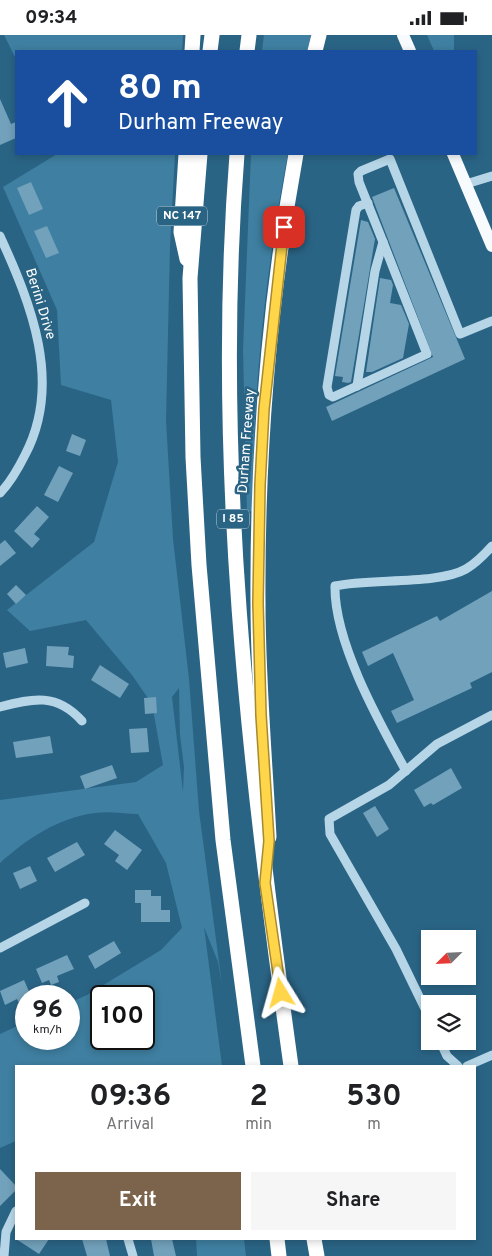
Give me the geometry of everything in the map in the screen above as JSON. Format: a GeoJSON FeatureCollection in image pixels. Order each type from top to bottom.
{"type":"FeatureCollection","features":[{"type":"Feature","properties":{"kind":"highway"},"geometry":{"type":"LineString","coordinates":[[192,50],[193,35]]}},
{"type":"Feature","properties":{"kind":"highway"},"geometry":{"type":"LineString","coordinates":[[210,50],[212,35]]}},
{"type":"Feature","properties":{"kind":"highway"},"geometry":{"type":"LineString","coordinates":[[247,50],[250,35]]}},
{"type":"Feature","properties":{"kind":"highway"},"geometry":{"type":"LineString","coordinates":[[316,50],[319,35]]}},
{"type":"Feature","properties":{"kind":"highway","name":"NC 147"},"geometry":{"type":"LineString","coordinates":[[186,155],[181,231],[190,278]]}},
{"type":"Feature","properties":{"kind":"highway","name":"I 85"},"geometry":{"type":"LineString","coordinates":[[200,155],[190,278],[193,465],[205,648],[223,840],[252,1065]]}},
{"type":"Feature","properties":{"kind":"highway","name":"I 85"},"geometry":{"type":"LineString","coordinates":[[237,155],[229,292],[232,480],[237,587],[248,724],[265,883],[291,1065]]}},
{"type":"Feature","properties":{"kind":"highway","name":"Durham Freeway"},"geometry":{"type":"LineString","coordinates":[[265,883],[269,841],[259,660],[260,485],[264,409],[279,259],[296,155]]}},
{"type":"Feature","properties":{"kind":"highway"},"geometry":{"type":"LineString","coordinates":[[277,1240],[279,1256]]}},
{"type":"Feature","properties":{"kind":"highway"},"geometry":{"type":"LineString","coordinates":[[314,1240],[317,1256]]}},
{"type":"Feature","properties":{"kind":"main road"},"geometry":{"type":"LineString","coordinates":[[403,35],[410,50]]}},
{"type":"Feature","properties":{"kind":"main road"},"geometry":{"type":"LineString","coordinates":[[453,155],[492,246]]}},
{"type":"Feature","properties":{"kind":"street"},"geometry":{"type":"LineString","coordinates":[[368,203],[360,206],[356,211],[327,387],[329,395],[333,397],[427,354],[368,203],[358,174],[361,171],[390,159],[460,334],[492,321]]}},
{"type":"Feature","properties":{"kind":"street"},"geometry":{"type":"LineString","coordinates":[[466,185],[492,176]]}},
{"type":"Feature","properties":{"kind":"street","name":"Berini Drive"},"geometry":{"type":"LineString","coordinates":[[0,236],[34,322],[41,357],[42,395],[39,419],[30,446],[7,486],[0,493]]}},
{"type":"Feature","properties":{"kind":"street"},"geometry":{"type":"LineString","coordinates":[[357,386],[375,271],[383,242]]}},
{"type":"Feature","properties":{"kind":"street"},"geometry":{"type":"LineString","coordinates":[[406,771],[349,651],[335,605],[335,586],[446,575],[464,570],[481,558],[492,546]]}},
{"type":"Feature","properties":{"kind":"street"},"geometry":{"type":"LineString","coordinates":[[0,707],[31,700],[51,701],[66,705],[82,721]]}},
{"type":"Feature","properties":{"kind":"street"},"geometry":{"type":"LineString","coordinates":[[421,1000],[396,949],[330,834],[329,819],[389,785],[437,744],[492,715]]}},
{"type":"Feature","properties":{"kind":"street"},"geometry":{"type":"LineString","coordinates":[[0,947],[85,903]]}},
{"type":"Feature","properties":{"kind":"street"},"geometry":{"type":"LineString","coordinates":[[444,1050],[447,1056],[457,1065]]}},
{"type":"Feature","properties":{"kind":"street"},"geometry":{"type":"LineString","coordinates":[[469,1065],[492,1055]]}},
{"type":"Feature","properties":{"kind":"street"},"geometry":{"type":"LineString","coordinates":[[4,1256],[6,1232],[15,1213]]}},
{"type":"Feature","properties":{"kind":"street"},"geometry":{"type":"LineString","coordinates":[[128,1240],[133,1256]]}},
{"type":"Feature","properties":{"kind":"shaded area"},"geometry":{"type":"Polygon","coordinates":[[[4,35],[183,35],[182,50],[15,50],[15,57],[4,35]]]}},
{"type":"Feature","properties":{"kind":"shaded area"},"geometry":{"type":"Polygon","coordinates":[[[264,35],[311,35],[307,50],[262,50],[264,35]]]}},
{"type":"Feature","properties":{"kind":"shaded area"},"geometry":{"type":"Polygon","coordinates":[[[427,35],[454,35],[454,50],[434,50],[427,35]]]}},
{"type":"Feature","properties":{"kind":"shaded area"},"geometry":{"type":"Polygon","coordinates":[[[55,155],[175,155],[170,246],[166,421],[173,539],[189,679],[199,811],[222,985],[218,962],[204,927],[222,1065],[15,1065],[15,1141],[0,1148],[0,1034],[15,1027],[15,1050],[80,1050],[80,998],[90,993],[90,1050],[155,1050],[155,985],[103,985],[161,950],[182,928],[166,863],[138,814],[100,812],[68,819],[44,830],[21,845],[0,863],[0,800],[136,782],[163,765],[152,704],[132,675],[86,620],[30,631],[7,610],[94,542],[118,462],[111,400],[61,385],[57,310],[3,187],[55,155]],[[179,688],[172,697],[183,792],[184,767],[180,735],[179,688]]]}},
{"type":"Feature","properties":{"kind":"shaded area"},"geometry":{"type":"Polygon","coordinates":[[[251,155],[288,155],[273,241],[262,331],[255,422],[253,511],[247,512],[243,350],[251,155]]]}},
{"type":"Feature","properties":{"kind":"shaded area"},"geometry":{"type":"Polygon","coordinates":[[[196,1240],[244,1240],[246,1256],[197,1256],[196,1240]]]}},
{"type":"Feature","properties":{"kind":"building"},"geometry":{"type":"Polygon","coordinates":[[[0,99],[11,124],[15,122],[15,138],[0,145],[0,99]]]}},
{"type":"Feature","properties":{"kind":"building"},"geometry":{"type":"Polygon","coordinates":[[[31,182],[43,209],[29,215],[17,188],[31,182]]]}},
{"type":"Feature","properties":{"kind":"building"},"geometry":{"type":"Polygon","coordinates":[[[394,188],[465,359],[332,421],[326,407],[433,357],[372,197],[394,188]]]}},
{"type":"Feature","properties":{"kind":"building"},"geometry":{"type":"Polygon","coordinates":[[[361,220],[368,222],[375,239],[351,382],[348,383],[342,382],[343,377],[335,376],[361,220]]]}},
{"type":"Feature","properties":{"kind":"building"},"geometry":{"type":"Polygon","coordinates":[[[47,226],[59,253],[46,258],[34,231],[47,226]]]}},
{"type":"Feature","properties":{"kind":"building"},"geometry":{"type":"Polygon","coordinates":[[[380,278],[391,280],[393,285],[390,303],[401,305],[409,324],[403,358],[372,372],[366,372],[380,278]]]}},
{"type":"Feature","properties":{"kind":"building"},"geometry":{"type":"Polygon","coordinates":[[[72,434],[86,440],[80,456],[66,451],[72,434]]]}},
{"type":"Feature","properties":{"kind":"building"},"geometry":{"type":"Polygon","coordinates":[[[59,466],[73,473],[58,502],[44,495],[59,466]]]}},
{"type":"Feature","properties":{"kind":"building"},"geometry":{"type":"Polygon","coordinates":[[[37,506],[49,517],[34,534],[40,539],[32,548],[14,531],[37,506]]]}},
{"type":"Feature","properties":{"kind":"building"},"geometry":{"type":"Polygon","coordinates":[[[5,540],[16,553],[0,566],[0,544],[5,540]]]}},
{"type":"Feature","properties":{"kind":"building"},"geometry":{"type":"Polygon","coordinates":[[[16,585],[26,595],[16,604],[7,594],[16,585]]]}},
{"type":"Feature","properties":{"kind":"building"},"geometry":{"type":"Polygon","coordinates":[[[492,591],[492,672],[470,683],[472,688],[397,723],[391,711],[414,700],[393,653],[368,666],[362,652],[437,616],[440,621],[492,591]]]}},
{"type":"Feature","properties":{"kind":"building"},"geometry":{"type":"Polygon","coordinates":[[[47,646],[69,647],[68,655],[74,656],[73,668],[46,666],[47,646]]]}},
{"type":"Feature","properties":{"kind":"building"},"geometry":{"type":"Polygon","coordinates":[[[25,648],[28,663],[6,668],[3,653],[25,648]]]}},
{"type":"Feature","properties":{"kind":"building"},"geometry":{"type":"Polygon","coordinates":[[[100,665],[129,684],[120,698],[91,680],[100,665]]]}},
{"type":"Feature","properties":{"kind":"building"},"geometry":{"type":"Polygon","coordinates":[[[156,697],[157,713],[145,714],[144,698],[156,697]]]}},
{"type":"Feature","properties":{"kind":"building"},"geometry":{"type":"Polygon","coordinates":[[[147,728],[149,752],[131,753],[129,729],[147,728]]]}},
{"type":"Feature","properties":{"kind":"building"},"geometry":{"type":"Polygon","coordinates":[[[50,736],[53,753],[16,758],[13,742],[50,736]]]}},
{"type":"Feature","properties":{"kind":"building"},"geometry":{"type":"Polygon","coordinates":[[[112,765],[117,778],[85,789],[80,776],[112,765]]]}},
{"type":"Feature","properties":{"kind":"building"},"geometry":{"type":"Polygon","coordinates":[[[451,768],[462,788],[433,805],[431,803],[424,807],[414,790],[451,768]]]}},
{"type":"Feature","properties":{"kind":"building"},"geometry":{"type":"Polygon","coordinates":[[[375,806],[389,829],[377,837],[363,813],[375,806]]]}},
{"type":"Feature","properties":{"kind":"building"},"geometry":{"type":"Polygon","coordinates":[[[115,830],[142,850],[127,870],[115,861],[119,855],[104,844],[115,830]]]}},
{"type":"Feature","properties":{"kind":"building"},"geometry":{"type":"Polygon","coordinates":[[[77,842],[85,855],[55,872],[47,858],[77,842]]]}},
{"type":"Feature","properties":{"kind":"building"},"geometry":{"type":"Polygon","coordinates":[[[30,866],[37,881],[20,889],[13,873],[30,866]]]}},
{"type":"Feature","properties":{"kind":"building"},"geometry":{"type":"Polygon","coordinates":[[[135,890],[151,890],[151,896],[161,896],[161,910],[170,910],[170,922],[141,922],[141,903],[135,903],[135,890]]]}},
{"type":"Feature","properties":{"kind":"building"},"geometry":{"type":"Polygon","coordinates":[[[114,941],[121,953],[95,969],[88,956],[114,941]]]}},
{"type":"Feature","properties":{"kind":"building"},"geometry":{"type":"Polygon","coordinates":[[[67,955],[74,969],[57,976],[59,982],[51,985],[49,980],[42,983],[36,969],[67,955]]]}},
{"type":"Feature","properties":{"kind":"building"},"geometry":{"type":"Polygon","coordinates":[[[24,980],[26,985],[15,985],[15,1000],[5,1005],[0,991],[24,980]]]}},
{"type":"Feature","properties":{"kind":"building"},"geometry":{"type":"Polygon","coordinates":[[[0,1169],[15,1185],[15,1191],[0,1206],[0,1169]]]}},
{"type":"Feature","properties":{"kind":"building"},"geometry":{"type":"Polygon","coordinates":[[[18,1240],[48,1240],[39,1254],[18,1240]]]}},
{"type":"Feature","properties":{"kind":"building"},"geometry":{"type":"Polygon","coordinates":[[[82,1240],[106,1240],[110,1256],[87,1256],[82,1240]]]}},
{"type":"Feature","properties":{"kind":"building"},"geometry":{"type":"Polygon","coordinates":[[[151,1240],[172,1240],[176,1256],[154,1256],[151,1240]]]}},
{"type":"Feature","properties":{"kind":"route"},"geometry":{"type":"LineString","coordinates":[[281,993],[265,883],[269,841],[261,715],[258,603],[260,485],[264,409],[284,227]]}}]}
